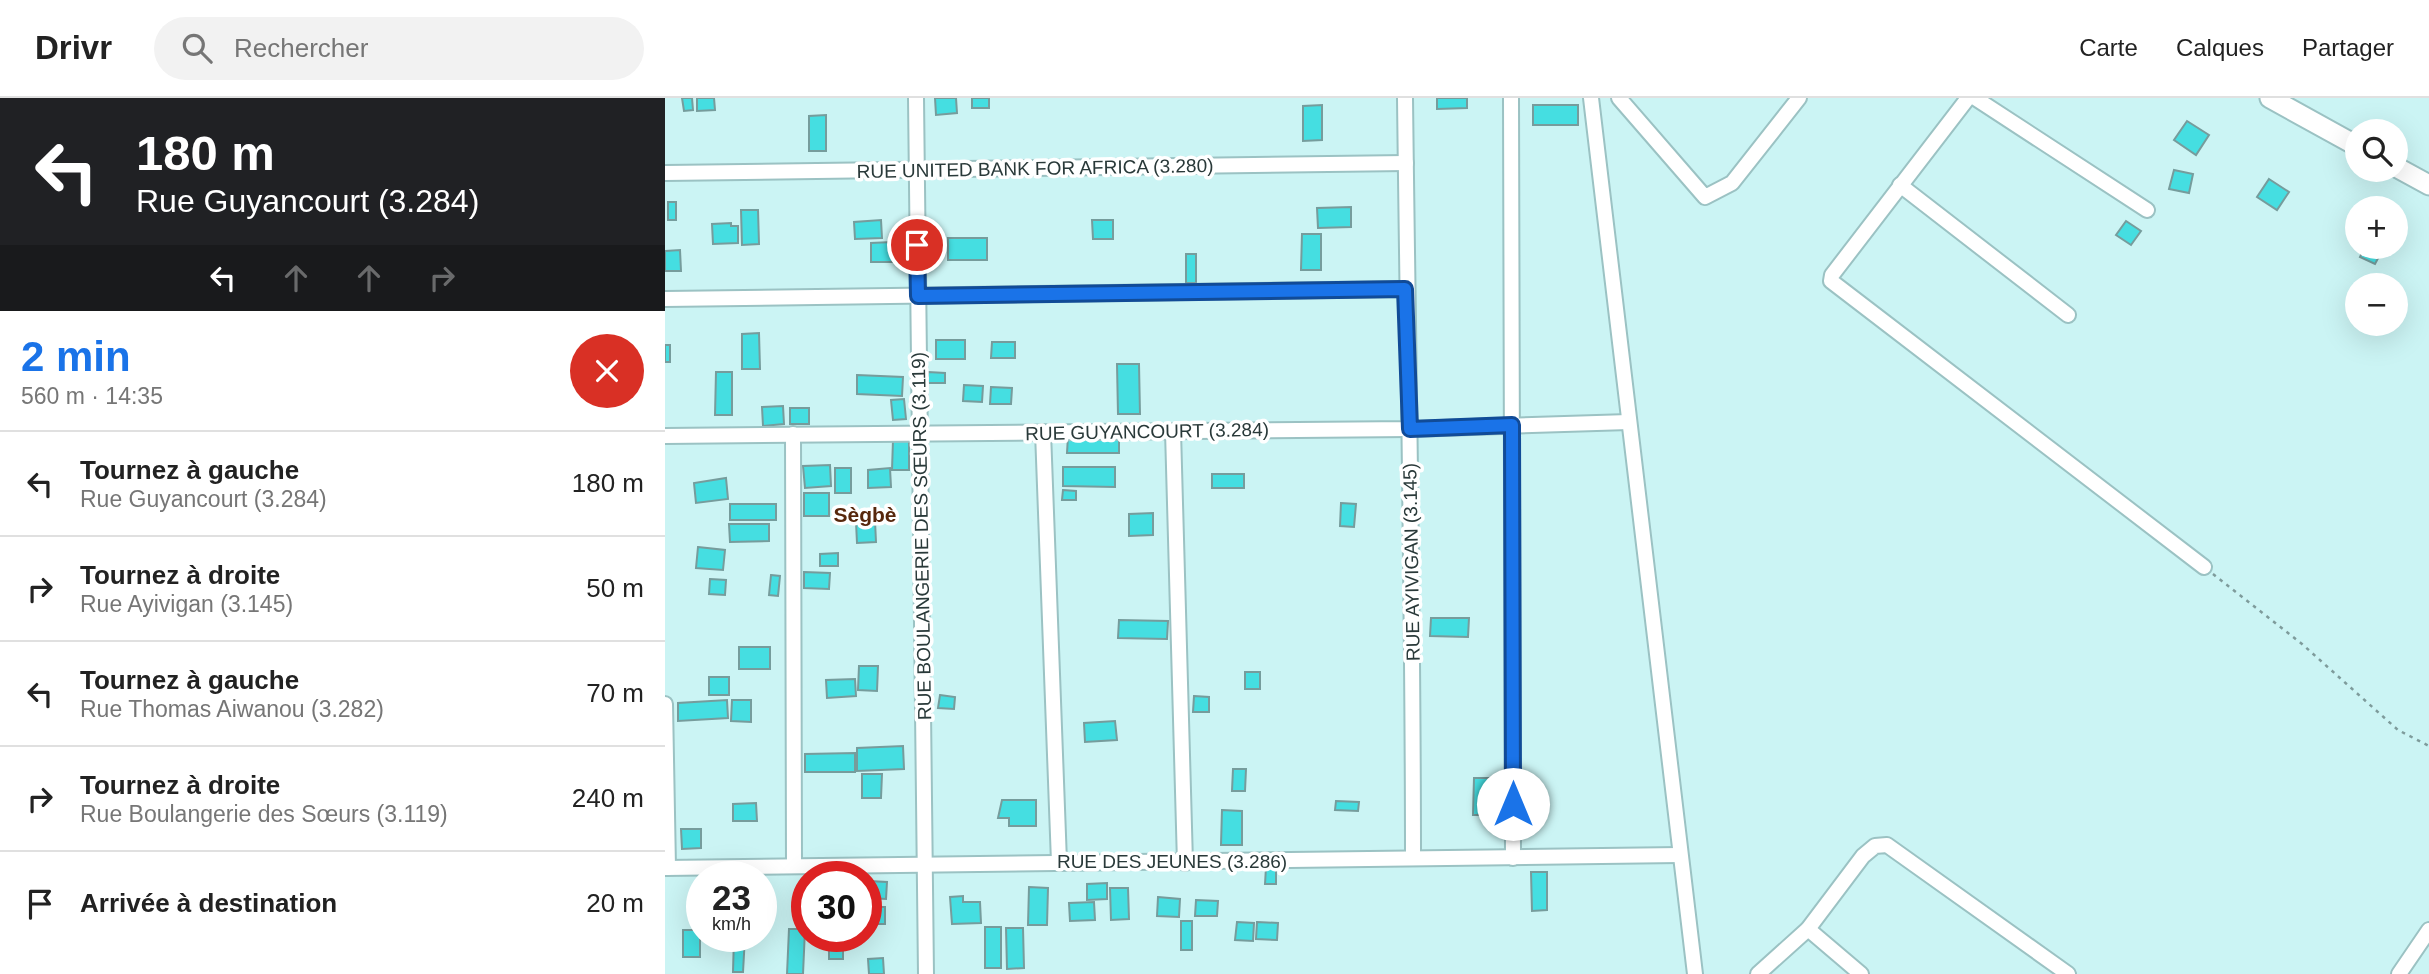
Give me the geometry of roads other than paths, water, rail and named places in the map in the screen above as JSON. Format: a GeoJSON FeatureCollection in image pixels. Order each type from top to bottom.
{"type":"FeatureCollection","features":[{"type":"Feature","properties":{"kind":"street","name":"RUE BOULANGERIE DES SŒURS (3.119)"},"geometry":{"type":"LineString","coordinates":[[916,98],[926,974]]}},
{"type":"Feature","properties":{"kind":"street","name":"RUE AYIVIGAN (3.145)"},"geometry":{"type":"LineString","coordinates":[[1405,98],[1413,858]]}},
{"type":"Feature","properties":{"kind":"street"},"geometry":{"type":"LineString","coordinates":[[1511,98],[1513,858]]}},
{"type":"Feature","properties":{"kind":"street"},"geometry":{"type":"LineString","coordinates":[[1591,98],[1695,974]]}},
{"type":"Feature","properties":{"kind":"street"},"geometry":{"type":"LineString","coordinates":[[1619,98],[1705,197],[1732,183],[1799,98]]}},
{"type":"Feature","properties":{"kind":"street"},"geometry":{"type":"LineString","coordinates":[[1968,98],[1900,184],[1832,275],[1831,281],[2204,567]]}},
{"type":"Feature","properties":{"kind":"street"},"geometry":{"type":"LineString","coordinates":[[1975,98],[2147,211]]}},
{"type":"Feature","properties":{"kind":"street"},"geometry":{"type":"LineString","coordinates":[[2270,98],[2345,139]]}},
{"type":"Feature","properties":{"kind":"street","name":"RUE UNITED BANK FOR AFRICA (3.280)"},"geometry":{"type":"LineString","coordinates":[[665,173],[1406,163]]}},
{"type":"Feature","properties":{"kind":"street"},"geometry":{"type":"LineString","coordinates":[[2408,174],[2429,186]]}},
{"type":"Feature","properties":{"kind":"street"},"geometry":{"type":"LineString","coordinates":[[1900,184],[2068,315]]}},
{"type":"Feature","properties":{"kind":"street"},"geometry":{"type":"LineString","coordinates":[[665,299],[1405,289]]}},
{"type":"Feature","properties":{"kind":"street","name":"RUE GUYANCOURT (3.284)"},"geometry":{"type":"LineString","coordinates":[[665,436],[1410,429],[1629,422]]}},
{"type":"Feature","properties":{"kind":"street"},"geometry":{"type":"LineString","coordinates":[[1173,431],[1185,863]]}},
{"type":"Feature","properties":{"kind":"street"},"geometry":{"type":"LineString","coordinates":[[1043,432],[1059,862]]}},
{"type":"Feature","properties":{"kind":"street"},"geometry":{"type":"LineString","coordinates":[[793,434],[794,861]]}},
{"type":"Feature","properties":{"kind":"street"},"geometry":{"type":"LineString","coordinates":[[665,704],[666,868]]}},
{"type":"Feature","properties":{"kind":"street"},"geometry":{"type":"LineString","coordinates":[[1758,974],[1808,929],[1863,856],[1875,846],[1887,845],[2067,974]]}},
{"type":"Feature","properties":{"kind":"street","name":"RUE DES JEUNES (3.286)"},"geometry":{"type":"LineString","coordinates":[[882,866],[1680,855]]}},
{"type":"Feature","properties":{"kind":"street","name":"RUE DES JEUNES (3.286)"},"geometry":{"type":"LineString","coordinates":[[666,868],[791,866]]}},
{"type":"Feature","properties":{"kind":"street"},"geometry":{"type":"LineString","coordinates":[[1808,929],[1861,974]]}},
{"type":"Feature","properties":{"kind":"street"},"geometry":{"type":"LineString","coordinates":[[2399,974],[2429,930]]}},
{"type":"Feature","properties":{"kind":"district","name":"Sègbè"},"geometry":{"type":"Point","coordinates":[865,515]}}]}
